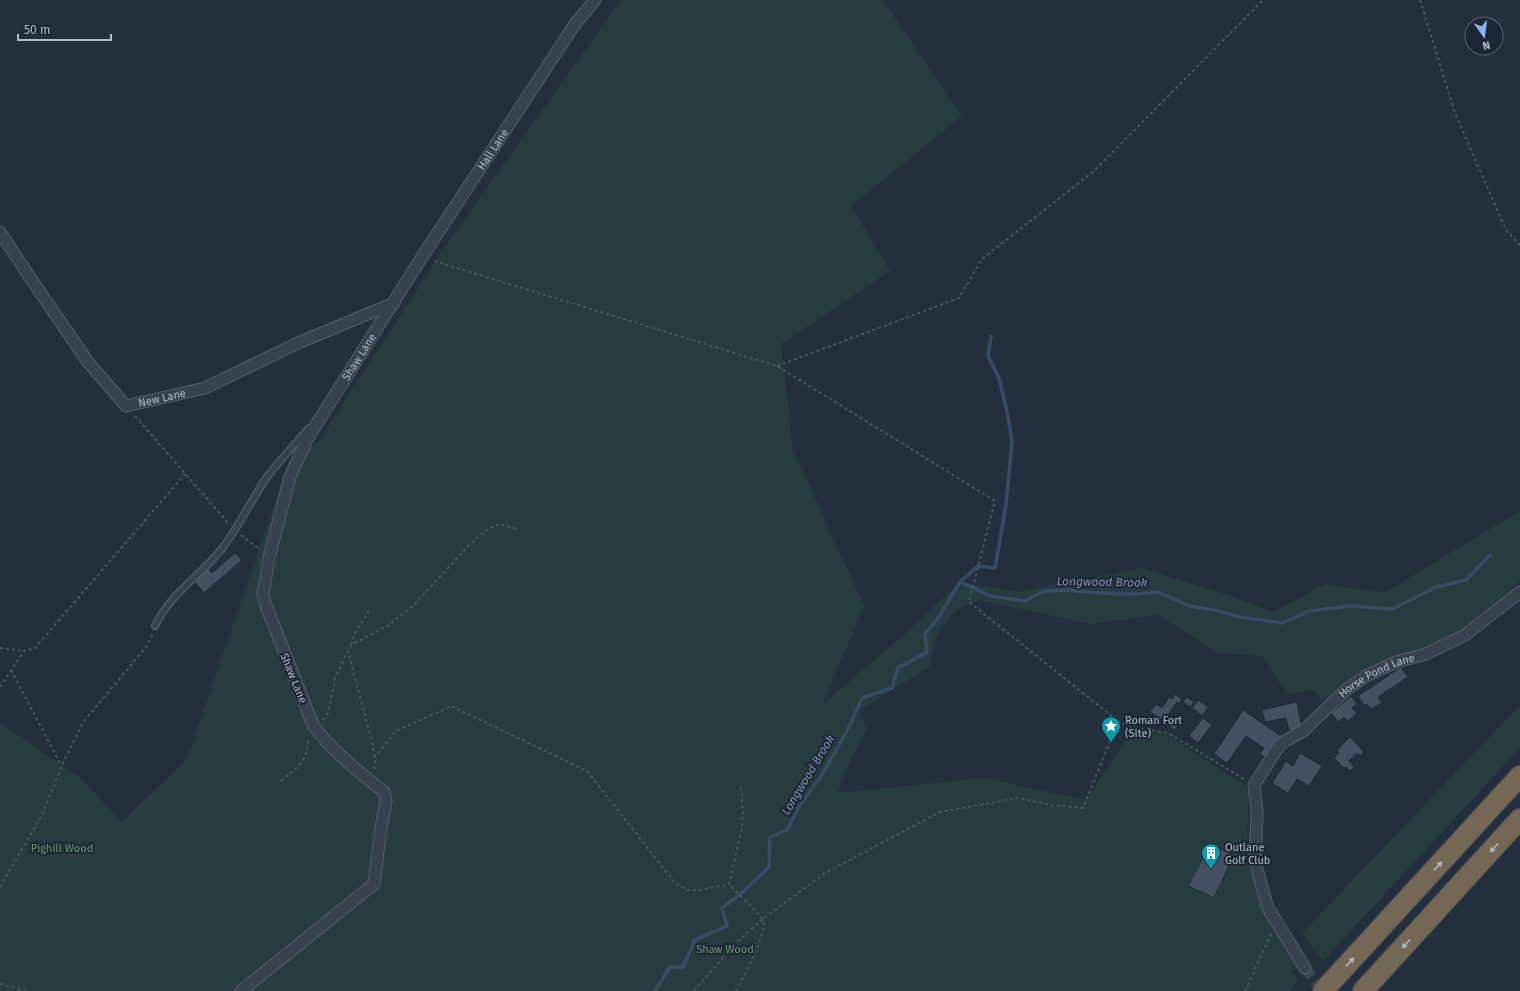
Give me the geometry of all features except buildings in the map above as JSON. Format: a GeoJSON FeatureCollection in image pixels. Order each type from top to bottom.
{"type":"FeatureCollection","features":[{"type":"Feature","properties":{"kind":"highway"},"geometry":{"type":"LineString","coordinates":[[1323,991],[1520,776]]}},
{"type":"Feature","properties":{"kind":"highway"},"geometry":{"type":"LineString","coordinates":[[1363,991],[1520,819]]}},
{"type":"Feature","properties":{"kind":"street","name":"Hall Lane"},"geometry":{"type":"LineString","coordinates":[[394,302],[575,24],[595,0]]}},
{"type":"Feature","properties":{"kind":"street","name":"New Lane"},"geometry":{"type":"LineString","coordinates":[[0,232],[88,362],[126,406],[205,388],[298,343],[394,302]]}},
{"type":"Feature","properties":{"kind":"street","name":"Shaw Lane"},"geometry":{"type":"LineString","coordinates":[[241,991],[374,884],[386,801],[384,792],[339,754],[312,725],[282,649],[263,594],[268,558],[290,477],[307,439],[394,302]]}},
{"type":"Feature","properties":{"kind":"street","name":"Horse Pond Lane"},"geometry":{"type":"LineString","coordinates":[[1254,784],[1279,746],[1303,731],[1347,689],[1366,676],[1396,662],[1426,654],[1465,635],[1520,592]]}},
{"type":"Feature","properties":{"kind":"street"},"geometry":{"type":"LineString","coordinates":[[1254,784],[1257,811],[1255,862],[1268,908],[1305,968]]}},
{"type":"Feature","properties":{"kind":"lane"},"geometry":{"type":"LineString","coordinates":[[156,626],[161,614],[178,593],[220,552],[230,539],[234,530],[267,478],[285,454],[326,409]]}},
{"type":"Feature","properties":{"kind":"path"},"geometry":{"type":"LineString","coordinates":[[777,366],[959,298],[982,259],[1094,171],[1262,0]]}},
{"type":"Feature","properties":{"kind":"path"},"geometry":{"type":"LineString","coordinates":[[1420,0],[1455,113],[1506,230],[1520,245]]}},
{"type":"Feature","properties":{"kind":"path"},"geometry":{"type":"LineString","coordinates":[[422,257],[777,366],[995,501],[969,602],[1118,721],[1130,727],[1168,733],[1247,782],[1254,784]]}},
{"type":"Feature","properties":{"kind":"path"},"geometry":{"type":"LineString","coordinates":[[126,406],[234,530],[268,558]]}},
{"type":"Feature","properties":{"kind":"path"},"geometry":{"type":"LineString","coordinates":[[0,648],[24,651],[35,648],[186,474]]}},
{"type":"Feature","properties":{"kind":"path"},"geometry":{"type":"LineString","coordinates":[[351,645],[389,624],[415,604],[470,544],[488,529],[499,524],[517,530]]}},
{"type":"Feature","properties":{"kind":"path"},"geometry":{"type":"LineString","coordinates":[[368,609],[366,618],[359,625],[348,651],[373,746],[374,768],[370,781]]}},
{"type":"Feature","properties":{"kind":"path"},"geometry":{"type":"LineString","coordinates":[[0,887],[42,815],[62,765],[84,721],[147,646],[156,626]]}},
{"type":"Feature","properties":{"kind":"path"},"geometry":{"type":"LineString","coordinates":[[0,687],[24,651]]}},
{"type":"Feature","properties":{"kind":"path"},"geometry":{"type":"LineString","coordinates":[[11,670],[62,765]]}},
{"type":"Feature","properties":{"kind":"path"},"geometry":{"type":"LineString","coordinates":[[374,758],[396,731],[450,706],[587,771],[675,883],[687,890],[700,890],[729,884]]}},
{"type":"Feature","properties":{"kind":"path"},"geometry":{"type":"LineString","coordinates":[[694,991],[735,944],[763,919],[825,873],[940,812],[1018,798],[1052,805],[1082,808],[1118,721]]}},
{"type":"Feature","properties":{"kind":"path"},"geometry":{"type":"LineString","coordinates":[[736,991],[758,946],[764,923],[763,919],[750,904],[733,890],[729,884],[742,827],[743,811],[741,787]]}},
{"type":"Feature","properties":{"kind":"path"},"geometry":{"type":"LineString","coordinates":[[1245,991],[1276,921]]}},
{"type":"Feature","properties":{"kind":"path"},"geometry":{"type":"LineString","coordinates":[[0,984],[26,991]]}},
{"type":"Feature","properties":{"kind":"green space","name":"Outlane Golf Club"},"geometry":{"type":"Polygon","coordinates":[[[621,0],[883,0],[962,116],[851,206],[890,271],[781,344],[793,449],[864,606],[823,704],[913,627],[960,582],[1018,592],[1141,568],[1229,595],[1273,612],[1325,584],[1384,593],[1520,511],[1520,581],[1466,631],[1409,658],[1403,655],[1364,671],[1323,701],[1314,690],[1287,694],[1262,656],[1218,653],[1159,615],[1090,624],[980,600],[956,610],[935,638],[929,667],[860,710],[866,729],[845,772],[838,793],[984,778],[1086,800],[1132,731],[1167,734],[1249,788],[1246,863],[1300,965],[1293,972],[1299,981],[1290,991],[0,991],[0,723],[81,778],[122,822],[187,759],[289,461],[319,441],[442,251],[621,0]]]}},
{"type":"Feature","properties":{"kind":"green space"},"geometry":{"type":"Polygon","coordinates":[[[1520,705],[1520,748],[1323,961],[1302,933],[1520,705]]]}},
{"type":"Feature","properties":{"kind":"waterway"},"geometry":{"type":"LineString","coordinates":[[960,582],[978,566],[995,568],[1006,505],[1012,442],[1007,411],[999,378],[988,356],[991,336]]}},
{"type":"Feature","properties":{"kind":"waterway","name":"Longwood Brook"},"geometry":{"type":"LineString","coordinates":[[655,991],[670,967],[683,967],[695,940],[727,926],[722,908],[743,892],[769,867],[770,837],[787,830],[800,805],[822,775],[848,729],[862,698],[892,688],[898,668],[927,652],[925,634],[939,617],[960,582],[991,596],[1025,601],[1044,591],[1068,590],[1099,593],[1137,594],[1158,592],[1189,606],[1214,610],[1240,617],[1282,623],[1309,611],[1351,606],[1392,609],[1436,587],[1466,580],[1490,555]]}},
{"type":"Feature","properties":{"kind":"tunnel"},"geometry":{"type":"LineString","coordinates":[[1305,968],[1322,991]]}},
{"type":"Feature","properties":{"kind":"place","name":"Roman Fort (Site)"},"geometry":{"type":"Point","coordinates":[1111,743]}},
{"type":"Feature","properties":{"kind":"place","name":"Outlane Golf Club"},"geometry":{"type":"Point","coordinates":[1211,870]}},
{"type":"Feature","properties":{"kind":"park label","name":"Pighill Wood"},"geometry":{"type":"Point","coordinates":[62,848]}},
{"type":"Feature","properties":{"kind":"park label","name":"Shaw Wood"},"geometry":{"type":"Point","coordinates":[725,949]}}]}
